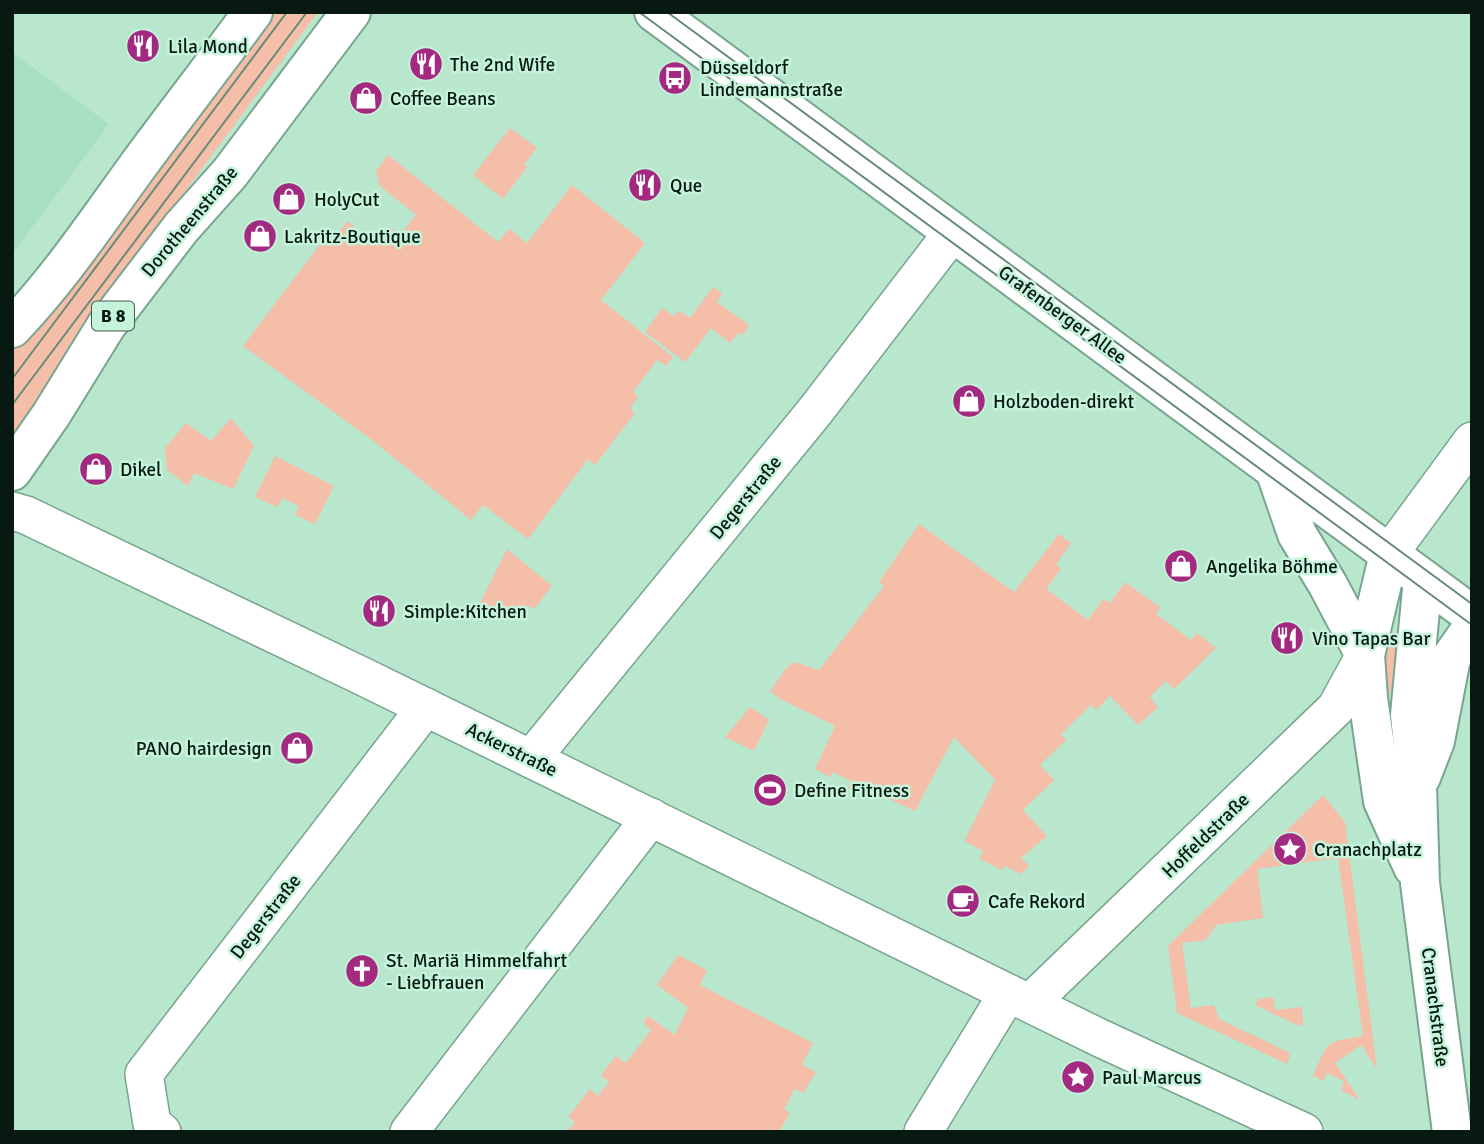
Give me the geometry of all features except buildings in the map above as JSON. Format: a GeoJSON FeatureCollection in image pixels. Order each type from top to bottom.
{"type":"FeatureCollection","features":[{"type":"Feature","properties":{"kind":"main road"},"geometry":{"type":"LineString","coordinates":[[12,328],[44,293],[95,228],[137,167],[253,12]]}},
{"type":"Feature","properties":{"kind":"main road","name":"Dorotheenstraße"},"geometry":{"type":"LineString","coordinates":[[12,471],[51,415],[113,315],[181,228],[230,173],[351,12]]}},
{"type":"Feature","properties":{"kind":"main road","name":"Grafenberger Allee"},"geometry":{"type":"LineString","coordinates":[[654,12],[1472,615]]}},
{"type":"Feature","properties":{"kind":"main road","name":"Cranachstraße"},"geometry":{"type":"LineString","coordinates":[[1275,470],[1297,534],[1365,655]]}},
{"type":"Feature","properties":{"kind":"main road","name":"Cranachstraße"},"geometry":{"type":"LineString","coordinates":[[1389,554],[1365,655],[1368,698],[1383,801],[1420,883]]}},
{"type":"Feature","properties":{"kind":"main road","name":"Cranachstraße"},"geometry":{"type":"LineString","coordinates":[[1423,579],[1410,715],[1417,785],[1420,883],[1452,1132]]}},
{"type":"Feature","properties":{"kind":"main road","name":"Cranachstraße"},"geometry":{"type":"LineString","coordinates":[[1417,785],[1435,741],[1451,658],[1472,628]]}},
{"type":"Feature","properties":{"kind":"main road","name":"Cranachstraße"},"geometry":{"type":"LineString","coordinates":[[1435,741],[1449,726],[1472,712]]}},
{"type":"Feature","properties":{"kind":"street","name":"Degerstraße"},"geometry":{"type":"LineString","coordinates":[[531,759],[816,410],[953,232]]}},
{"type":"Feature","properties":{"kind":"street"},"geometry":{"type":"LineString","coordinates":[[1389,554],[1472,441]]}},
{"type":"Feature","properties":{"kind":"street","name":"Ackerstraße"},"geometry":{"type":"LineString","coordinates":[[12,511],[26,515],[426,707],[1019,998]]}},
{"type":"Feature","properties":{"kind":"street","name":"Hoffeldstraße"},"geometry":{"type":"LineString","coordinates":[[923,1132],[1019,998],[1336,708],[1365,655]]}},
{"type":"Feature","properties":{"kind":"street","name":"Degerstraße"},"geometry":{"type":"LineString","coordinates":[[162,1132],[152,1124],[144,1074],[426,707]]}},
{"type":"Feature","properties":{"kind":"street"},"geometry":{"type":"LineString","coordinates":[[410,1132],[651,817]]}},
{"type":"Feature","properties":{"kind":"street"},"geometry":{"type":"LineString","coordinates":[[1019,998],[1304,1132]]}},
{"type":"Feature","properties":{"kind":"shaded area"},"geometry":{"type":"Polygon","coordinates":[[[276,12],[318,12],[149,240],[16,434],[12,432],[12,352],[47,316],[276,12]]]}},
{"type":"Feature","properties":{"kind":"shaded area"},"geometry":{"type":"Polygon","coordinates":[[[12,52],[109,124],[12,254],[12,52]]]}},
{"type":"Feature","properties":{"kind":"shaded area"},"geometry":{"type":"Polygon","coordinates":[[[510,128],[537,148],[524,165],[527,167],[503,199],[473,175],[510,128]]]}},
{"type":"Feature","properties":{"kind":"shaded area"},"geometry":{"type":"Polygon","coordinates":[[[388,155],[498,242],[509,229],[527,243],[572,185],[645,243],[601,300],[673,357],[666,366],[657,360],[633,392],[638,397],[630,409],[635,413],[595,465],[588,459],[528,539],[483,505],[471,520],[372,440],[243,346],[327,235],[333,239],[347,221],[377,245],[391,228],[401,234],[416,215],[379,185],[376,171],[388,155]]]}},
{"type":"Feature","properties":{"kind":"shaded area"},"geometry":{"type":"Polygon","coordinates":[[[713,287],[722,293],[717,302],[749,325],[743,335],[738,333],[730,343],[711,328],[685,362],[645,332],[662,308],[674,316],[679,311],[690,318],[713,287]]]}},
{"type":"Feature","properties":{"kind":"shaded area"},"geometry":{"type":"Polygon","coordinates":[[[231,418],[254,446],[233,489],[194,473],[188,486],[167,470],[165,448],[186,423],[211,441],[231,418]]]}},
{"type":"Feature","properties":{"kind":"shaded area"},"geometry":{"type":"Polygon","coordinates":[[[275,456],[334,486],[315,524],[295,515],[299,506],[282,498],[277,507],[255,497],[275,456]]]}},
{"type":"Feature","properties":{"kind":"shaded area"},"geometry":{"type":"Polygon","coordinates":[[[919,524],[1014,592],[1059,534],[1071,543],[1056,564],[1061,569],[1046,589],[1088,620],[1103,599],[1110,603],[1125,582],[1161,608],[1156,614],[1191,640],[1197,633],[1216,648],[1174,689],[1166,681],[1150,697],[1158,707],[1138,725],[1110,696],[1096,710],[1091,705],[1061,734],[1066,740],[1040,765],[1054,780],[1023,810],[1047,836],[1021,858],[1029,866],[1021,874],[1005,866],[1002,870],[979,859],[983,851],[964,841],[995,780],[954,737],[915,811],[865,788],[862,794],[848,788],[851,781],[833,772],[830,777],[815,769],[835,726],[778,698],[770,691],[787,667],[795,662],[819,670],[884,586],[879,582],[919,524]]]}},
{"type":"Feature","properties":{"kind":"shaded area"},"geometry":{"type":"Polygon","coordinates":[[[507,549],[552,586],[534,609],[527,605],[516,620],[480,603],[507,549]]]}},
{"type":"Feature","properties":{"kind":"shaded area"},"geometry":{"type":"Polygon","coordinates":[[[1386,626],[1399,636],[1390,695],[1382,695],[1386,626]]]}},
{"type":"Feature","properties":{"kind":"shaded area"},"geometry":{"type":"Polygon","coordinates":[[[750,707],[769,720],[754,751],[725,737],[750,707]]]}},
{"type":"Feature","properties":{"kind":"shaded area"},"geometry":{"type":"Polygon","coordinates":[[[1323,795],[1345,822],[1377,1069],[1361,1045],[1335,1063],[1360,1100],[1341,1090],[1344,1081],[1327,1073],[1323,1081],[1313,1075],[1330,1044],[1363,1036],[1338,858],[1257,869],[1263,918],[1216,925],[1206,940],[1182,943],[1191,1008],[1214,1005],[1219,1019],[1288,1052],[1290,1056],[1287,1064],[1177,1013],[1168,946],[1323,795]]]}},
{"type":"Feature","properties":{"kind":"shaded area"},"geometry":{"type":"Polygon","coordinates":[[[678,955],[707,970],[700,985],[813,1043],[802,1065],[816,1072],[803,1093],[795,1089],[784,1109],[790,1113],[779,1132],[567,1132],[575,1122],[568,1117],[590,1089],[598,1096],[609,1082],[601,1075],[616,1056],[626,1063],[651,1030],[643,1023],[648,1016],[675,1035],[688,1008],[657,985],[678,955]]]}},
{"type":"Feature","properties":{"kind":"shaded area"},"geometry":{"type":"Polygon","coordinates":[[[1273,997],[1275,1010],[1302,1007],[1303,1024],[1299,1026],[1255,1005],[1258,999],[1273,997]]]}},
{"type":"Feature","properties":{"kind":"tram line"},"geometry":{"type":"LineString","coordinates":[[12,379],[287,12]]}},
{"type":"Feature","properties":{"kind":"tram line"},"geometry":{"type":"LineString","coordinates":[[12,405],[307,12]]}},
{"type":"Feature","properties":{"kind":"tram line"},"geometry":{"type":"LineString","coordinates":[[639,12],[1472,625]]}},
{"type":"Feature","properties":{"kind":"tram line"},"geometry":{"type":"LineString","coordinates":[[667,12],[1472,604]]}},
{"type":"Feature","properties":{"kind":"place","name":"Lila Mond"},"geometry":{"type":"Point","coordinates":[143,46]}},
{"type":"Feature","properties":{"kind":"place","name":"The 2nd Wife"},"geometry":{"type":"Point","coordinates":[426,64]}},
{"type":"Feature","properties":{"kind":"place","name":"Düsseldorf Lindemannstraße"},"geometry":{"type":"Point","coordinates":[675,78]}},
{"type":"Feature","properties":{"kind":"place","name":"Coffee Beans"},"geometry":{"type":"Point","coordinates":[366,98]}},
{"type":"Feature","properties":{"kind":"place","name":"Que"},"geometry":{"type":"Point","coordinates":[645,185]}},
{"type":"Feature","properties":{"kind":"place","name":"HolyCut"},"geometry":{"type":"Point","coordinates":[289,199]}},
{"type":"Feature","properties":{"kind":"place","name":"Lakritz-Boutique"},"geometry":{"type":"Point","coordinates":[260,236]}},
{"type":"Feature","properties":{"kind":"place","name":"Holzboden-direkt"},"geometry":{"type":"Point","coordinates":[969,401]}},
{"type":"Feature","properties":{"kind":"place","name":"Dikel"},"geometry":{"type":"Point","coordinates":[96,469]}},
{"type":"Feature","properties":{"kind":"place","name":"Angelika Böhme"},"geometry":{"type":"Point","coordinates":[1181,566]}},
{"type":"Feature","properties":{"kind":"place","name":"Simple:Kitchen"},"geometry":{"type":"Point","coordinates":[379,611]}},
{"type":"Feature","properties":{"kind":"place","name":"Vino Tapas Bar"},"geometry":{"type":"Point","coordinates":[1287,638]}},
{"type":"Feature","properties":{"kind":"place","name":"PANO hairdesign"},"geometry":{"type":"Point","coordinates":[297,748]}},
{"type":"Feature","properties":{"kind":"place","name":"Define Fitness"},"geometry":{"type":"Point","coordinates":[770,790]}},
{"type":"Feature","properties":{"kind":"place","name":"Cranachplatz"},"geometry":{"type":"Point","coordinates":[1290,849]}},
{"type":"Feature","properties":{"kind":"place","name":"Cafe Rekord"},"geometry":{"type":"Point","coordinates":[963,901]}},
{"type":"Feature","properties":{"kind":"place","name":"St. Mariä Himmelfahrt - Liebfrauen"},"geometry":{"type":"Point","coordinates":[362,971]}},
{"type":"Feature","properties":{"kind":"place","name":"Paul Marcus"},"geometry":{"type":"Point","coordinates":[1078,1077]}}]}
